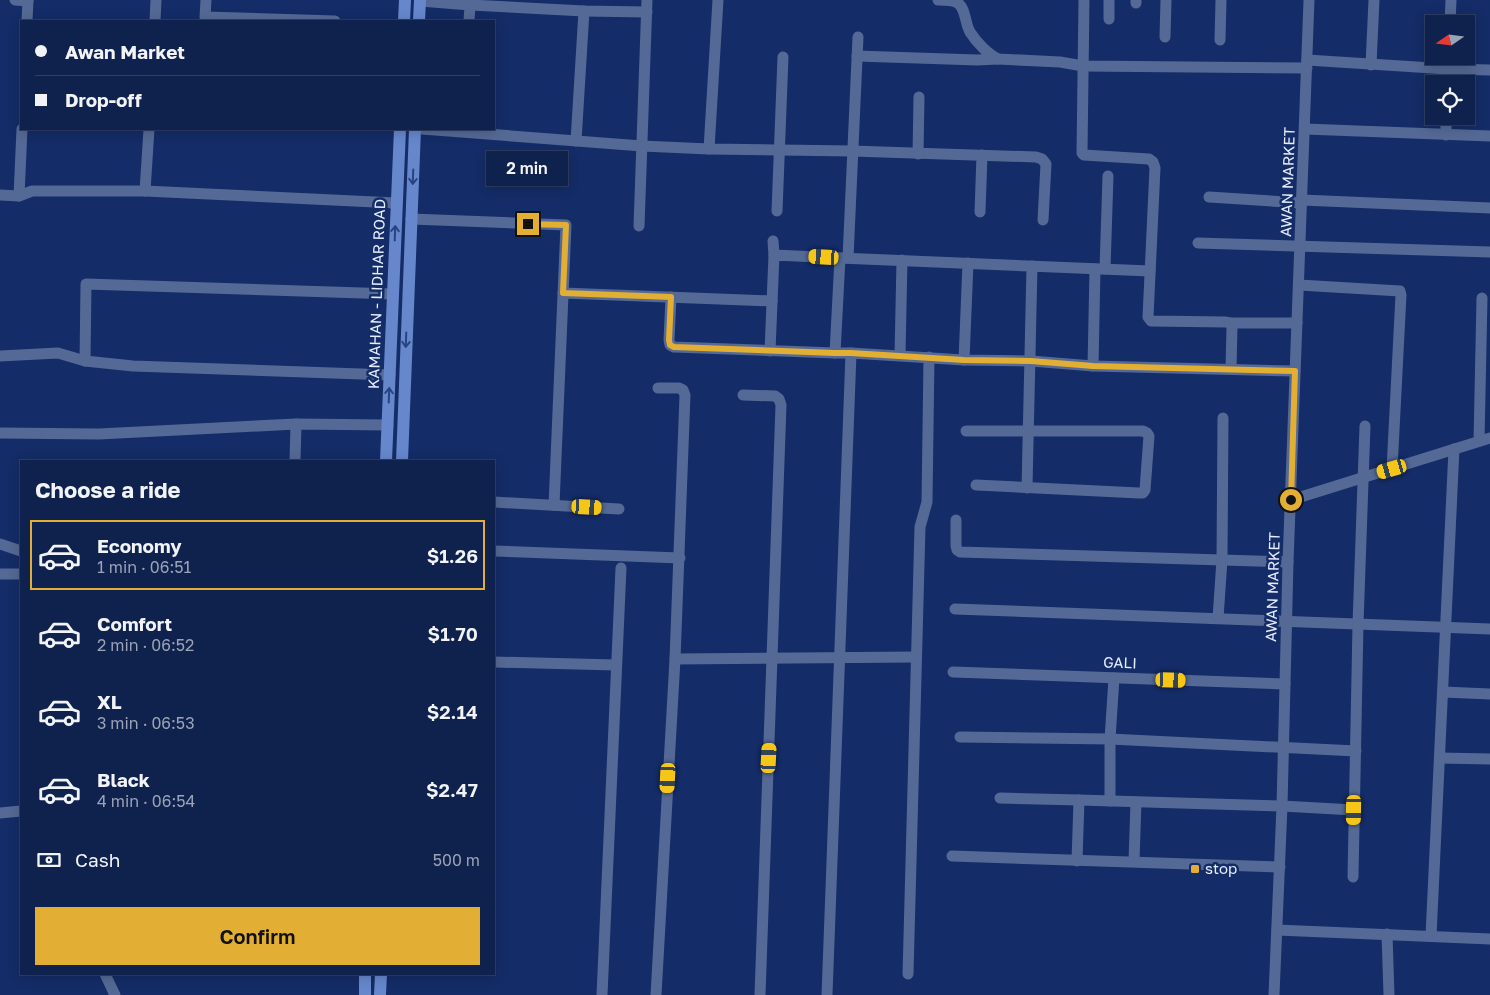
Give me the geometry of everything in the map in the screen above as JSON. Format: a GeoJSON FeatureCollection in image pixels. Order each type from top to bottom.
{"type":"FeatureCollection","features":[{"type":"Feature","properties":{"kind":"main road"},"geometry":{"type":"LineString","coordinates":[[404,20],[405,0]]}},
{"type":"Feature","properties":{"kind":"main road"},"geometry":{"type":"LineString","coordinates":[[419,20],[420,1]]}},
{"type":"Feature","properties":{"kind":"main road","name":"KAMAHAN - LIDHAR ROAD"},"geometry":{"type":"LineString","coordinates":[[386,460],[400,130]]}},
{"type":"Feature","properties":{"kind":"main road","name":"KAMAHAN - LIDHAR ROAD"},"geometry":{"type":"LineString","coordinates":[[402,460],[415,130]]}},
{"type":"Feature","properties":{"kind":"main road"},"geometry":{"type":"LineString","coordinates":[[365,975],[365,995]]}},
{"type":"Feature","properties":{"kind":"main road"},"geometry":{"type":"LineString","coordinates":[[380,995],[381,975]]}},
{"type":"Feature","properties":{"kind":"street"},"geometry":{"type":"LineString","coordinates":[[15,0],[28,0],[27,20]]}},
{"type":"Feature","properties":{"kind":"street"},"geometry":{"type":"LineString","coordinates":[[155,20],[156,0]]}},
{"type":"Feature","properties":{"kind":"street"},"geometry":{"type":"LineString","coordinates":[[206,0],[205,17],[302,20]]}},
{"type":"Feature","properties":{"kind":"street"},"geometry":{"type":"LineString","coordinates":[[709,149],[718,0]]}},
{"type":"Feature","properties":{"kind":"street"},"geometry":{"type":"LineString","coordinates":[[938,0],[959,4],[969,31],[990,55],[998,59]]}},
{"type":"Feature","properties":{"kind":"street"},"geometry":{"type":"LineString","coordinates":[[1084,0],[1082,153],[1084,155],[1149,159],[1153,162],[1155,168],[1148,317],[1151,321],[1297,324]]}},
{"type":"Feature","properties":{"kind":"street"},"geometry":{"type":"LineString","coordinates":[[1109,19],[1110,0]]}},
{"type":"Feature","properties":{"kind":"street"},"geometry":{"type":"LineString","coordinates":[[1165,37],[1166,0]]}},
{"type":"Feature","properties":{"kind":"street"},"geometry":{"type":"LineString","coordinates":[[1220,40],[1222,0]]}},
{"type":"Feature","properties":{"kind":"street","name":"AWAN MARKET"},"geometry":{"type":"LineString","coordinates":[[1274,995],[1309,0]]}},
{"type":"Feature","properties":{"kind":"street"},"geometry":{"type":"LineString","coordinates":[[1372,64],[1374,0]]}},
{"type":"Feature","properties":{"kind":"street"},"geometry":{"type":"LineString","coordinates":[[1450,15],[1451,0]]}},
{"type":"Feature","properties":{"kind":"street"},"geometry":{"type":"LineString","coordinates":[[420,1],[584,10],[647,6],[639,226]]}},
{"type":"Feature","properties":{"kind":"street"},"geometry":{"type":"LineString","coordinates":[[469,20],[470,5]]}},
{"type":"Feature","properties":{"kind":"street"},"geometry":{"type":"LineString","coordinates":[[576,141],[584,10]]}},
{"type":"Feature","properties":{"kind":"street"},"geometry":{"type":"LineString","coordinates":[[835,353],[852,151],[858,37]]}},
{"type":"Feature","properties":{"kind":"street"},"geometry":{"type":"LineString","coordinates":[[776,211],[783,56]]}},
{"type":"Feature","properties":{"kind":"street"},"geometry":{"type":"LineString","coordinates":[[858,56],[998,59],[1060,62],[1083,66],[1372,64],[1448,70],[1490,70]]}},
{"type":"Feature","properties":{"kind":"street"},"geometry":{"type":"LineString","coordinates":[[1448,65],[1448,75]]}},
{"type":"Feature","properties":{"kind":"street"},"geometry":{"type":"LineString","coordinates":[[918,154],[919,97]]}},
{"type":"Feature","properties":{"kind":"street"},"geometry":{"type":"LineString","coordinates":[[1446,125],[1446,134]]}},
{"type":"Feature","properties":{"kind":"street"},"geometry":{"type":"LineString","coordinates":[[19,196],[22,130]]}},
{"type":"Feature","properties":{"kind":"street"},"geometry":{"type":"LineString","coordinates":[[146,191],[149,130]]}},
{"type":"Feature","properties":{"kind":"street"},"geometry":{"type":"LineString","coordinates":[[464,130],[642,146],[1036,157],[1042,159],[1046,164],[1043,220]]}},
{"type":"Feature","properties":{"kind":"street"},"geometry":{"type":"LineString","coordinates":[[1305,130],[1490,136]]}},
{"type":"Feature","properties":{"kind":"street"},"geometry":{"type":"LineString","coordinates":[[980,212],[982,155]]}},
{"type":"Feature","properties":{"kind":"street"},"geometry":{"type":"LineString","coordinates":[[1093,366],[1108,176]]}},
{"type":"Feature","properties":{"kind":"street"},"geometry":{"type":"LineString","coordinates":[[0,195],[19,196],[32,191],[146,191],[396,203]]}},
{"type":"Feature","properties":{"kind":"street"},"geometry":{"type":"LineString","coordinates":[[1209,198],[1490,208]]}},
{"type":"Feature","properties":{"kind":"street"},"geometry":{"type":"LineString","coordinates":[[411,219],[566,225],[554,505]]}},
{"type":"Feature","properties":{"kind":"street"},"geometry":{"type":"LineString","coordinates":[[770,351],[773,241]]}},
{"type":"Feature","properties":{"kind":"street"},"geometry":{"type":"LineString","coordinates":[[1198,243],[1490,252]]}},
{"type":"Feature","properties":{"kind":"street"},"geometry":{"type":"LineString","coordinates":[[774,255],[1150,271]]}},
{"type":"Feature","properties":{"kind":"street"},"geometry":{"type":"LineString","coordinates":[[900,355],[902,260]]}},
{"type":"Feature","properties":{"kind":"street"},"geometry":{"type":"LineString","coordinates":[[964,360],[968,264]]}},
{"type":"Feature","properties":{"kind":"street"},"geometry":{"type":"LineString","coordinates":[[1027,488],[1032,266]]}},
{"type":"Feature","properties":{"kind":"street"},"geometry":{"type":"LineString","coordinates":[[85,361],[86,284],[393,294]]}},
{"type":"Feature","properties":{"kind":"street"},"geometry":{"type":"LineString","coordinates":[[1299,285],[1400,291],[1392,469]]}},
{"type":"Feature","properties":{"kind":"street"},"geometry":{"type":"LineString","coordinates":[[563,293],[772,301]]}},
{"type":"Feature","properties":{"kind":"street"},"geometry":{"type":"LineString","coordinates":[[671,297],[669,340],[670,345],[674,347],[900,355],[1093,366],[1295,371]]}},
{"type":"Feature","properties":{"kind":"street"},"geometry":{"type":"LineString","coordinates":[[1291,500],[1485,440],[1482,298]]}},
{"type":"Feature","properties":{"kind":"street"},"geometry":{"type":"LineString","coordinates":[[1230,323],[1232,327],[1231,369]]}},
{"type":"Feature","properties":{"kind":"street"},"geometry":{"type":"LineString","coordinates":[[0,356],[58,353],[85,361],[133,366],[390,375]]}},
{"type":"Feature","properties":{"kind":"street"},"geometry":{"type":"LineString","coordinates":[[827,995],[851,353]]}},
{"type":"Feature","properties":{"kind":"street"},"geometry":{"type":"LineString","coordinates":[[908,974],[920,527],[928,502],[929,357]]}},
{"type":"Feature","properties":{"kind":"street"},"geometry":{"type":"LineString","coordinates":[[656,995],[680,558],[685,395],[683,390],[679,388],[658,388]]}},
{"type":"Feature","properties":{"kind":"street"},"geometry":{"type":"LineString","coordinates":[[743,395],[775,396],[779,399],[781,405],[760,995]]}},
{"type":"Feature","properties":{"kind":"street"},"geometry":{"type":"LineString","coordinates":[[1218,618],[1222,560],[1223,418]]}},
{"type":"Feature","properties":{"kind":"street"},"geometry":{"type":"LineString","coordinates":[[0,433],[99,434],[296,424],[388,424]]}},
{"type":"Feature","properties":{"kind":"street"},"geometry":{"type":"LineString","coordinates":[[295,460],[296,424]]}},
{"type":"Feature","properties":{"kind":"street"},"geometry":{"type":"LineString","coordinates":[[1353,877],[1358,624],[1365,426]]}},
{"type":"Feature","properties":{"kind":"street"},"geometry":{"type":"LineString","coordinates":[[966,431],[1143,432],[1149,436],[1145,490],[1143,492],[976,485]]}},
{"type":"Feature","properties":{"kind":"street"},"geometry":{"type":"LineString","coordinates":[[1431,936],[1454,449]]}},
{"type":"Feature","properties":{"kind":"street"},"geometry":{"type":"LineString","coordinates":[[495,502],[619,509]]}},
{"type":"Feature","properties":{"kind":"street"},"geometry":{"type":"LineString","coordinates":[[956,520],[956,546],[960,552],[1288,562]]}},
{"type":"Feature","properties":{"kind":"street"},"geometry":{"type":"LineString","coordinates":[[0,544],[20,550]]}},
{"type":"Feature","properties":{"kind":"street"},"geometry":{"type":"LineString","coordinates":[[495,551],[680,558]]}},
{"type":"Feature","properties":{"kind":"street"},"geometry":{"type":"LineString","coordinates":[[602,995],[621,568]]}},
{"type":"Feature","properties":{"kind":"street"},"geometry":{"type":"LineString","coordinates":[[0,574],[20,574]]}},
{"type":"Feature","properties":{"kind":"street"},"geometry":{"type":"LineString","coordinates":[[955,609],[1490,629]]}},
{"type":"Feature","properties":{"kind":"street"},"geometry":{"type":"LineString","coordinates":[[675,659],[916,657]]}},
{"type":"Feature","properties":{"kind":"street"},"geometry":{"type":"LineString","coordinates":[[495,662],[616,666]]}},
{"type":"Feature","properties":{"kind":"street","name":"GALI"},"geometry":{"type":"LineString","coordinates":[[953,672],[1285,684]]}},
{"type":"Feature","properties":{"kind":"street"},"geometry":{"type":"LineString","coordinates":[[1110,801],[1110,739],[1114,678]]}},
{"type":"Feature","properties":{"kind":"street"},"geometry":{"type":"LineString","coordinates":[[1443,692],[1490,694]]}},
{"type":"Feature","properties":{"kind":"street"},"geometry":{"type":"LineString","coordinates":[[960,737],[1110,739],[1356,751]]}},
{"type":"Feature","properties":{"kind":"street"},"geometry":{"type":"LineString","coordinates":[[1440,758],[1490,759]]}},
{"type":"Feature","properties":{"kind":"street"},"geometry":{"type":"LineString","coordinates":[[1000,798],[1282,806],[1354,810]]}},
{"type":"Feature","properties":{"kind":"street"},"geometry":{"type":"LineString","coordinates":[[1077,860],[1079,800]]}},
{"type":"Feature","properties":{"kind":"street"},"geometry":{"type":"LineString","coordinates":[[1134,862],[1136,802]]}},
{"type":"Feature","properties":{"kind":"street"},"geometry":{"type":"LineString","coordinates":[[0,813],[20,811]]}},
{"type":"Feature","properties":{"kind":"street"},"geometry":{"type":"LineString","coordinates":[[952,856],[1280,867]]}},
{"type":"Feature","properties":{"kind":"street"},"geometry":{"type":"LineString","coordinates":[[1277,930],[1490,939]]}},
{"type":"Feature","properties":{"kind":"street"},"geometry":{"type":"LineString","coordinates":[[1388,934],[1389,995]]}},
{"type":"Feature","properties":{"kind":"street"},"geometry":{"type":"LineString","coordinates":[[105,975],[115,995]]}},
{"type":"Feature","properties":{"kind":"place","name":"stop"},"geometry":{"type":"Point","coordinates":[1195,869]}},
{"type":"Feature","properties":{"kind":"route"},"geometry":{"type":"LineString","coordinates":[[528,224],[566,225],[563,293],[671,297],[669,340],[670,345],[674,347],[900,355],[1093,366],[1295,371],[1291,500]]}}]}
